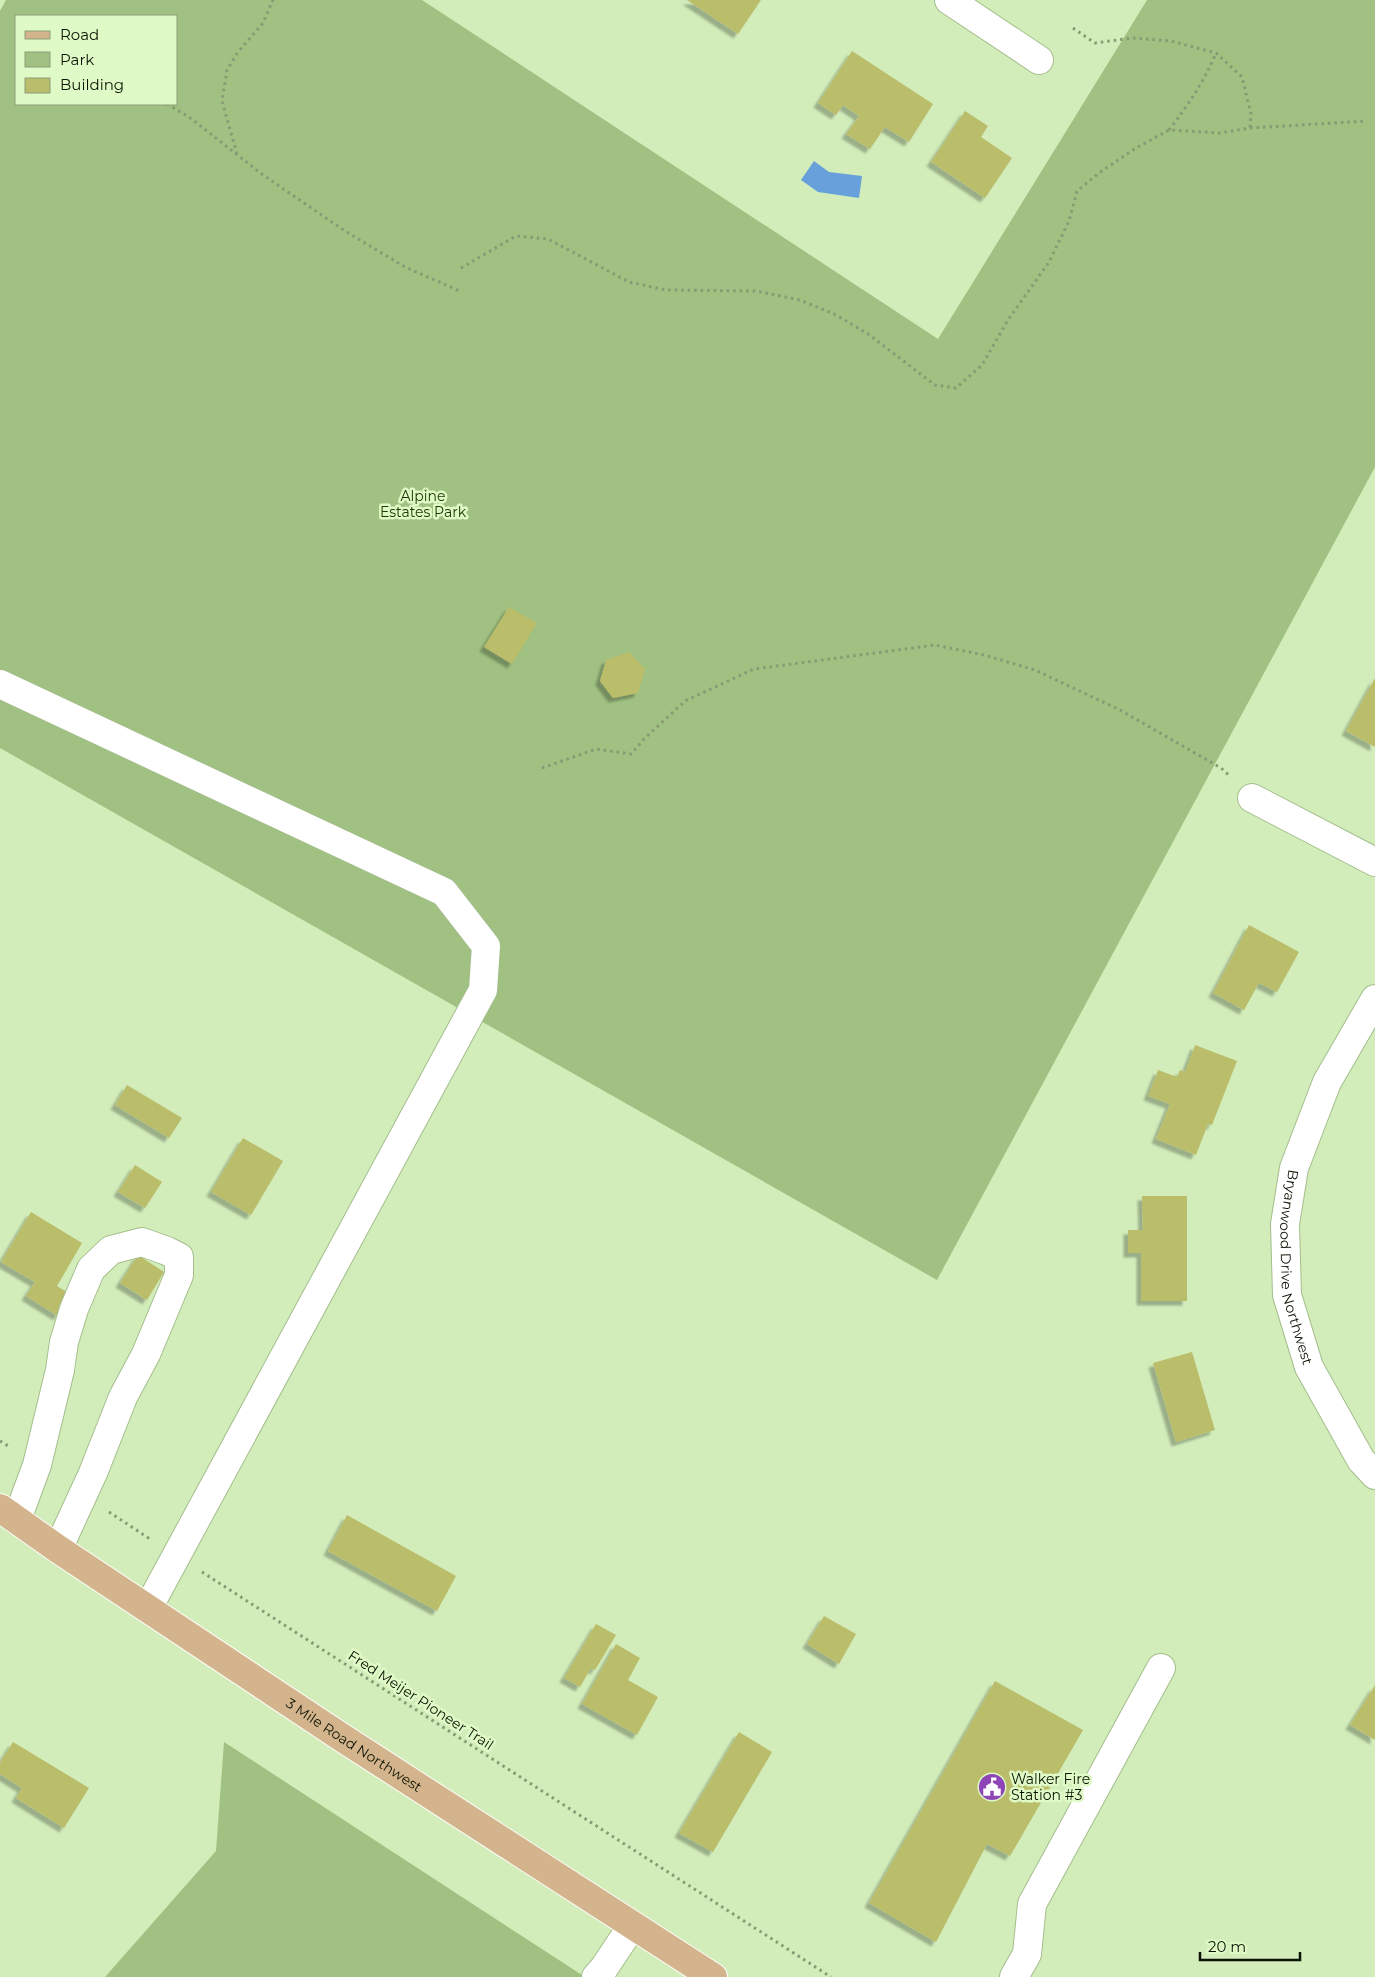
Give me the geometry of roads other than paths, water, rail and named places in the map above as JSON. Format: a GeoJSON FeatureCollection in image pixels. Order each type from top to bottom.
{"type":"FeatureCollection","features":[{"type":"Feature","properties":{"kind":"main road","name":"3 Mile Road Northwest"},"geometry":{"type":"LineString","coordinates":[[8,1513],[58,1549],[341,1736],[713,1977]]}},
{"type":"Feature","properties":{"kind":"street"},"geometry":{"type":"LineString","coordinates":[[949,0],[1039,60]]}},
{"type":"Feature","properties":{"kind":"street"},"geometry":{"type":"LineString","coordinates":[[0,684],[444,892],[486,946],[483,990],[148,1608]]}},
{"type":"Feature","properties":{"kind":"street"},"geometry":{"type":"LineString","coordinates":[[1252,798],[1375,862]]}},
{"type":"Feature","properties":{"kind":"street","name":"Bryanwood Drive Northwest"},"geometry":{"type":"LineString","coordinates":[[1375,999],[1327,1082],[1294,1168],[1285,1224],[1287,1295],[1309,1367],[1361,1460],[1375,1474]]}},
{"type":"Feature","properties":{"kind":"street"},"geometry":{"type":"LineString","coordinates":[[8,1513],[37,1465],[60,1370],[64,1342],[74,1309],[91,1269],[111,1250],[142,1242],[179,1257],[179,1275],[146,1354],[123,1397],[84,1496],[58,1549]]}},
{"type":"Feature","properties":{"kind":"street"},"geometry":{"type":"LineString","coordinates":[[1014,1977],[1028,1954],[1032,1904],[1161,1668]]}},
{"type":"Feature","properties":{"kind":"street"},"geometry":{"type":"LineString","coordinates":[[596,1977],[632,1926]]}},
{"type":"Feature","properties":{"kind":"water"},"geometry":{"type":"Polygon","coordinates":[[[814,161],[829,172],[862,176],[859,198],[818,192],[801,180],[814,161]]]}},
{"type":"Feature","properties":{"kind":"place","name":"Walker Fire Station #3"},"geometry":{"type":"Point","coordinates":[992,1787]}},
{"type":"Feature","properties":{"kind":"park label","name":"Alpine Estates Park"},"geometry":{"type":"Point","coordinates":[423,504]}}]}
